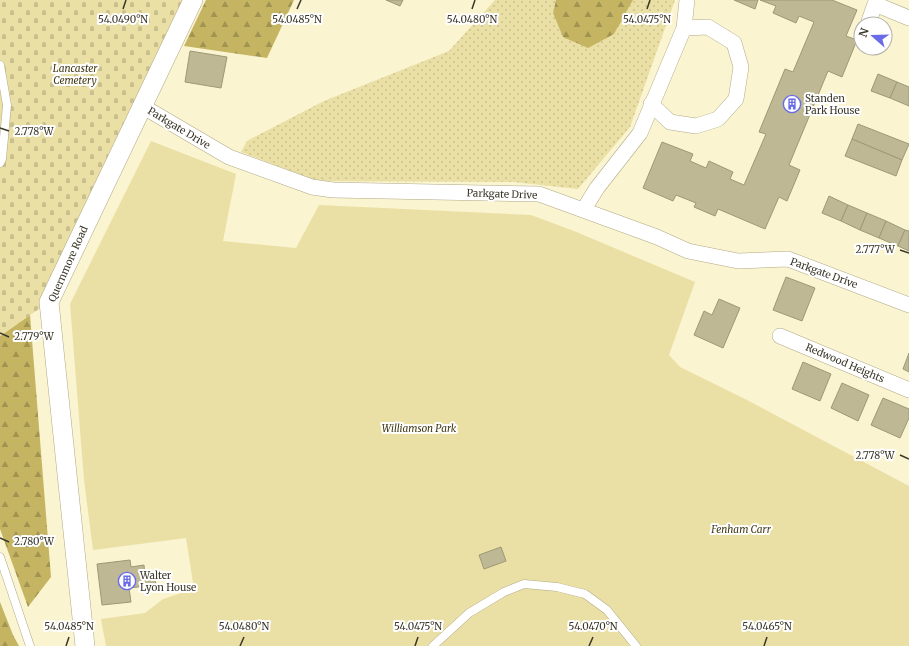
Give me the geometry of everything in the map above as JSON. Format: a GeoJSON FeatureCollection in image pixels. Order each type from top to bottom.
{"type":"FeatureCollection","features":[{"type":"Feature","properties":{"kind":"street","name":"Quernmore Road"},"geometry":{"type":"LineString","coordinates":[[85,646],[49,302],[193,0]]}},
{"type":"Feature","properties":{"kind":"street"},"geometry":{"type":"LineString","coordinates":[[584,209],[597,188],[640,133],[684,28],[687,0]]}},
{"type":"Feature","properties":{"kind":"street"},"geometry":{"type":"LineString","coordinates":[[871,16],[875,4],[909,18]]}},
{"type":"Feature","properties":{"kind":"street"},"geometry":{"type":"LineString","coordinates":[[651,104],[670,122],[696,126],[718,119],[736,99],[741,67],[734,43],[708,27],[684,28]]}},
{"type":"Feature","properties":{"kind":"street","name":"Parkgate Drive"},"geometry":{"type":"LineString","coordinates":[[142,106],[228,157],[312,187],[333,190],[539,194],[584,209],[657,237],[688,251],[738,261],[788,259],[909,305]]}},
{"type":"Feature","properties":{"kind":"street","name":"Redwood Heights"},"geometry":{"type":"LineString","coordinates":[[780,336],[909,390]]}},
{"type":"Feature","properties":{"kind":"lane"},"geometry":{"type":"LineString","coordinates":[[0,65],[7,105],[2,159],[0,163]]}},
{"type":"Feature","properties":{"kind":"lane"},"geometry":{"type":"LineString","coordinates":[[0,557],[30,646]]}},
{"type":"Feature","properties":{"kind":"lane"},"geometry":{"type":"LineString","coordinates":[[433,646],[470,613],[504,592],[524,584],[557,587],[585,594],[607,610],[636,646]]}},
{"type":"Feature","properties":{"kind":"green space","name":"Lancaster Cemetery"},"geometry":{"type":"Polygon","coordinates":[[[0,0],[193,0],[49,302],[0,336],[0,0]]]}},
{"type":"Feature","properties":{"kind":"green space"},"geometry":{"type":"Polygon","coordinates":[[[206,0],[294,0],[267,58],[184,46],[206,0]]]}},
{"type":"Feature","properties":{"kind":"green space"},"geometry":{"type":"Polygon","coordinates":[[[495,0],[556,0],[553,13],[614,34],[633,0],[675,0],[630,127],[578,189],[514,182],[318,181],[241,152],[247,141],[324,101],[449,51],[495,0]]]}},
{"type":"Feature","properties":{"kind":"green space"},"geometry":{"type":"Polygon","coordinates":[[[556,0],[633,0],[614,34],[588,48],[563,37],[553,13],[556,0]]]}},
{"type":"Feature","properties":{"kind":"green space","name":"Williamson Park"},"geometry":{"type":"Polygon","coordinates":[[[151,141],[236,174],[223,241],[296,248],[319,205],[531,215],[574,231],[695,282],[669,355],[680,367],[747,400],[909,486],[909,646],[106,646],[101,619],[145,613],[163,599],[194,589],[186,538],[93,550],[84,480],[70,304],[151,141]]]}},
{"type":"Feature","properties":{"kind":"green space"},"geometry":{"type":"Polygon","coordinates":[[[30,315],[51,577],[28,607],[0,529],[0,336],[30,315]]]}},
{"type":"Feature","properties":{"kind":"green space"},"geometry":{"type":"Polygon","coordinates":[[[0,602],[13,635],[19,646],[0,646],[0,602]]]}},
{"type":"Feature","properties":{"kind":"building"},"geometry":{"type":"Polygon","coordinates":[[[386,0],[403,0],[400,6],[386,0]]]}},
{"type":"Feature","properties":{"kind":"building"},"geometry":{"type":"Polygon","coordinates":[[[734,0],[758,0],[755,9],[734,0]]]}},
{"type":"Feature","properties":{"kind":"building","name":"Standen Park House"},"geometry":{"type":"Polygon","coordinates":[[[760,0],[832,0],[857,10],[854,16],[853,16],[846,36],[853,39],[853,50],[842,77],[828,71],[789,165],[800,170],[787,201],[779,197],[765,229],[718,209],[715,216],[694,207],[696,203],[676,195],[673,201],[643,188],[662,142],[693,154],[690,161],[706,168],[709,161],[733,172],[730,179],[744,185],[766,134],[759,132],[785,69],[793,72],[814,22],[799,16],[796,23],[773,13],[776,6],[760,0]]]}},
{"type":"Feature","properties":{"kind":"building"},"geometry":{"type":"Polygon","coordinates":[[[190,51],[227,57],[221,88],[185,82],[190,51]]]}},
{"type":"Feature","properties":{"kind":"building"},"geometry":{"type":"Polygon","coordinates":[[[878,74],[897,82],[890,98],[871,91],[878,74]]]}},
{"type":"Feature","properties":{"kind":"building"},"geometry":{"type":"Polygon","coordinates":[[[897,82],[909,87],[909,106],[890,98],[897,82]]]}},
{"type":"Feature","properties":{"kind":"building"},"geometry":{"type":"Polygon","coordinates":[[[858,124],[909,144],[902,160],[852,139],[858,124]]]}},
{"type":"Feature","properties":{"kind":"building"},"geometry":{"type":"Polygon","coordinates":[[[852,139],[902,160],[896,176],[845,156],[852,139]]]}},
{"type":"Feature","properties":{"kind":"building"},"geometry":{"type":"Polygon","coordinates":[[[829,196],[848,205],[841,221],[822,213],[829,196]]]}},
{"type":"Feature","properties":{"kind":"building"},"geometry":{"type":"Polygon","coordinates":[[[848,205],[867,213],[860,230],[841,221],[848,205]]]}},
{"type":"Feature","properties":{"kind":"building"},"geometry":{"type":"Polygon","coordinates":[[[867,213],[886,221],[879,238],[860,230],[867,213]]]}},
{"type":"Feature","properties":{"kind":"building"},"geometry":{"type":"Polygon","coordinates":[[[886,221],[905,230],[898,246],[879,238],[886,221]]]}},
{"type":"Feature","properties":{"kind":"building"},"geometry":{"type":"Polygon","coordinates":[[[905,230],[909,231],[909,251],[898,246],[905,230]]]}},
{"type":"Feature","properties":{"kind":"building"},"geometry":{"type":"Polygon","coordinates":[[[786,277],[815,288],[802,321],[773,310],[786,277]]]}},
{"type":"Feature","properties":{"kind":"building"},"geometry":{"type":"Polygon","coordinates":[[[719,299],[740,308],[723,348],[694,335],[704,311],[712,315],[719,299]]]}},
{"type":"Feature","properties":{"kind":"building"},"geometry":{"type":"Polygon","coordinates":[[[909,353],[909,372],[903,369],[909,353]]]}},
{"type":"Feature","properties":{"kind":"building"},"geometry":{"type":"Polygon","coordinates":[[[803,362],[831,374],[820,401],[792,389],[803,362]]]}},
{"type":"Feature","properties":{"kind":"building"},"geometry":{"type":"Polygon","coordinates":[[[842,383],[869,395],[858,421],[831,408],[842,383]]]}},
{"type":"Feature","properties":{"kind":"building"},"geometry":{"type":"Polygon","coordinates":[[[883,398],[909,409],[909,418],[900,438],[871,425],[883,398]]]}},
{"type":"Feature","properties":{"kind":"building"},"geometry":{"type":"Polygon","coordinates":[[[501,547],[506,561],[484,569],[479,555],[501,547]]]}},
{"type":"Feature","properties":{"kind":"building","name":"Walter Lyon House"},"geometry":{"type":"Polygon","coordinates":[[[130,560],[131,567],[144,565],[145,576],[154,575],[156,585],[129,588],[131,602],[102,605],[97,564],[130,560]]]}},
{"type":"Feature","properties":{"kind":"place","name":"Standen Park House"},"geometry":{"type":"Point","coordinates":[792,104]}},
{"type":"Feature","properties":{"kind":"place","name":"Walter Lyon House"},"geometry":{"type":"Point","coordinates":[127,581]}},
{"type":"Feature","properties":{"kind":"park label","name":"Fenham Carr"},"geometry":{"type":"Point","coordinates":[741,529]}}]}
